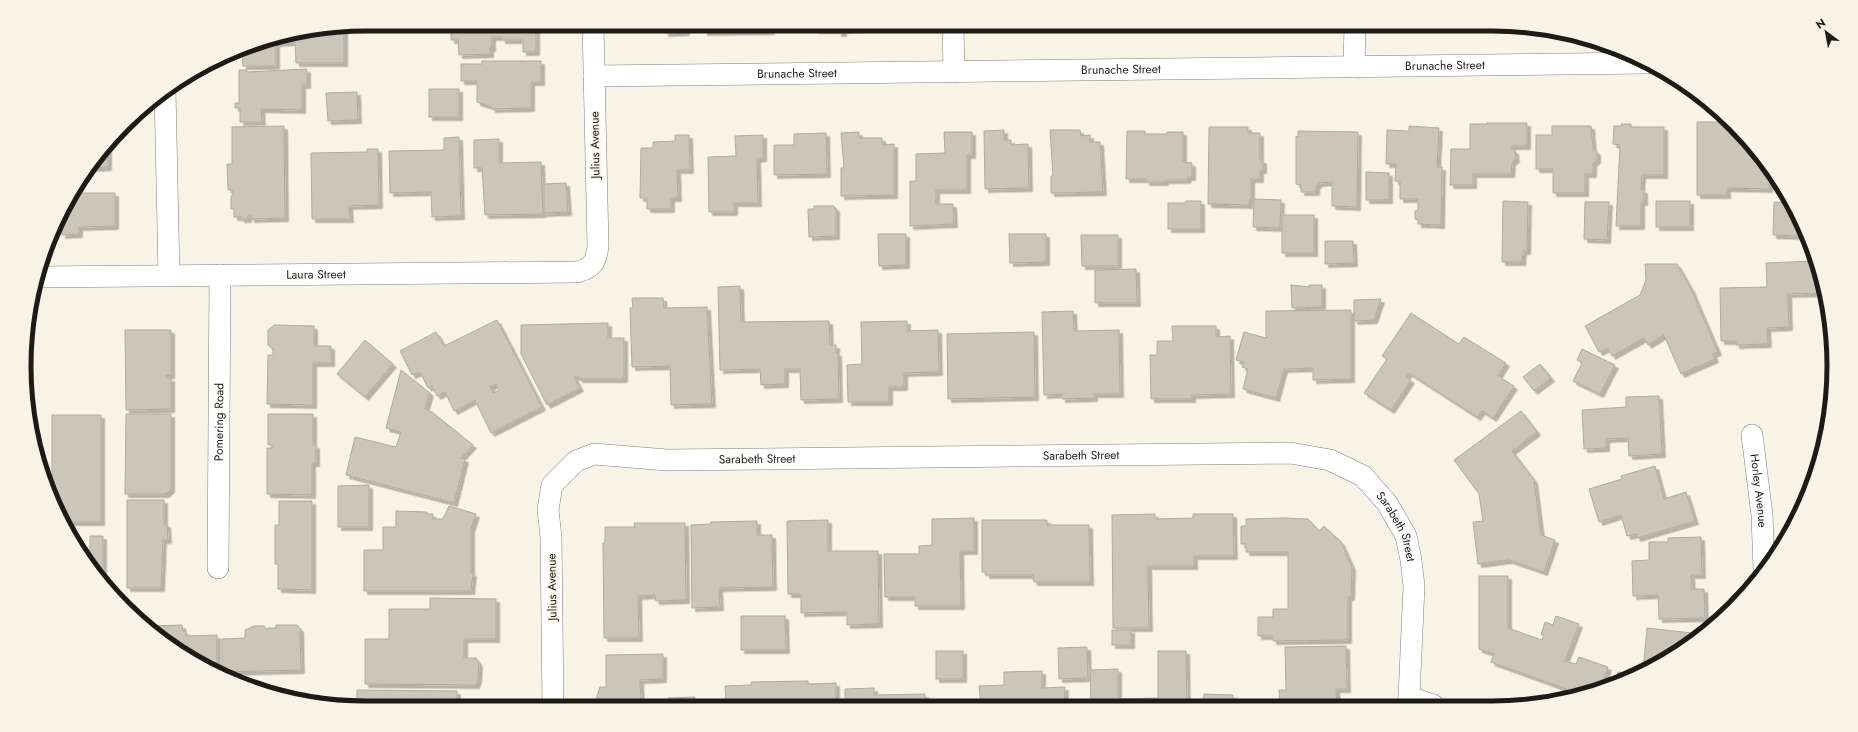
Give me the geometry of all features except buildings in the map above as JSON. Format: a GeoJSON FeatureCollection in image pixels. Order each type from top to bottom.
{"type":"FeatureCollection","features":[{"type":"Feature","properties":{"kind":"street","name":"Julius Avenue"},"geometry":{"type":"LineString","coordinates":[[593,31],[598,246],[597,256],[593,265]]}},
{"type":"Feature","properties":{"kind":"street"},"geometry":{"type":"LineString","coordinates":[[953,31],[954,72]]}},
{"type":"Feature","properties":{"kind":"street"},"geometry":{"type":"LineString","coordinates":[[1354,67],[1355,31]]}},
{"type":"Feature","properties":{"kind":"street","name":"Brunache Street"},"geometry":{"type":"LineString","coordinates":[[594,76],[1634,63]]}},
{"type":"Feature","properties":{"kind":"street"},"geometry":{"type":"LineString","coordinates":[[165,98],[168,275]]}},
{"type":"Feature","properties":{"kind":"street","name":"Laura Street"},"geometry":{"type":"LineString","coordinates":[[43,277],[577,272],[586,270],[593,265]]}},
{"type":"Feature","properties":{"kind":"street","name":"Pomering Road"},"geometry":{"type":"LineString","coordinates":[[218,568],[220,275]]}},
{"type":"Feature","properties":{"kind":"street","name":"Horley Avenue"},"geometry":{"type":"LineString","coordinates":[[1752,435],[1762,515],[1764,562]]}},
{"type":"Feature","properties":{"kind":"street","name":"Sarabeth Street"},"geometry":{"type":"LineString","coordinates":[[564,472],[576,461],[594,454],[667,460],[1290,453],[1330,460],[1363,476],[1387,503],[1406,536],[1414,586],[1409,701]]}},
{"type":"Feature","properties":{"kind":"street","name":"Julius Avenue"},"geometry":{"type":"LineString","coordinates":[[553,701],[551,537],[548,510],[552,485],[564,472]]}}]}
